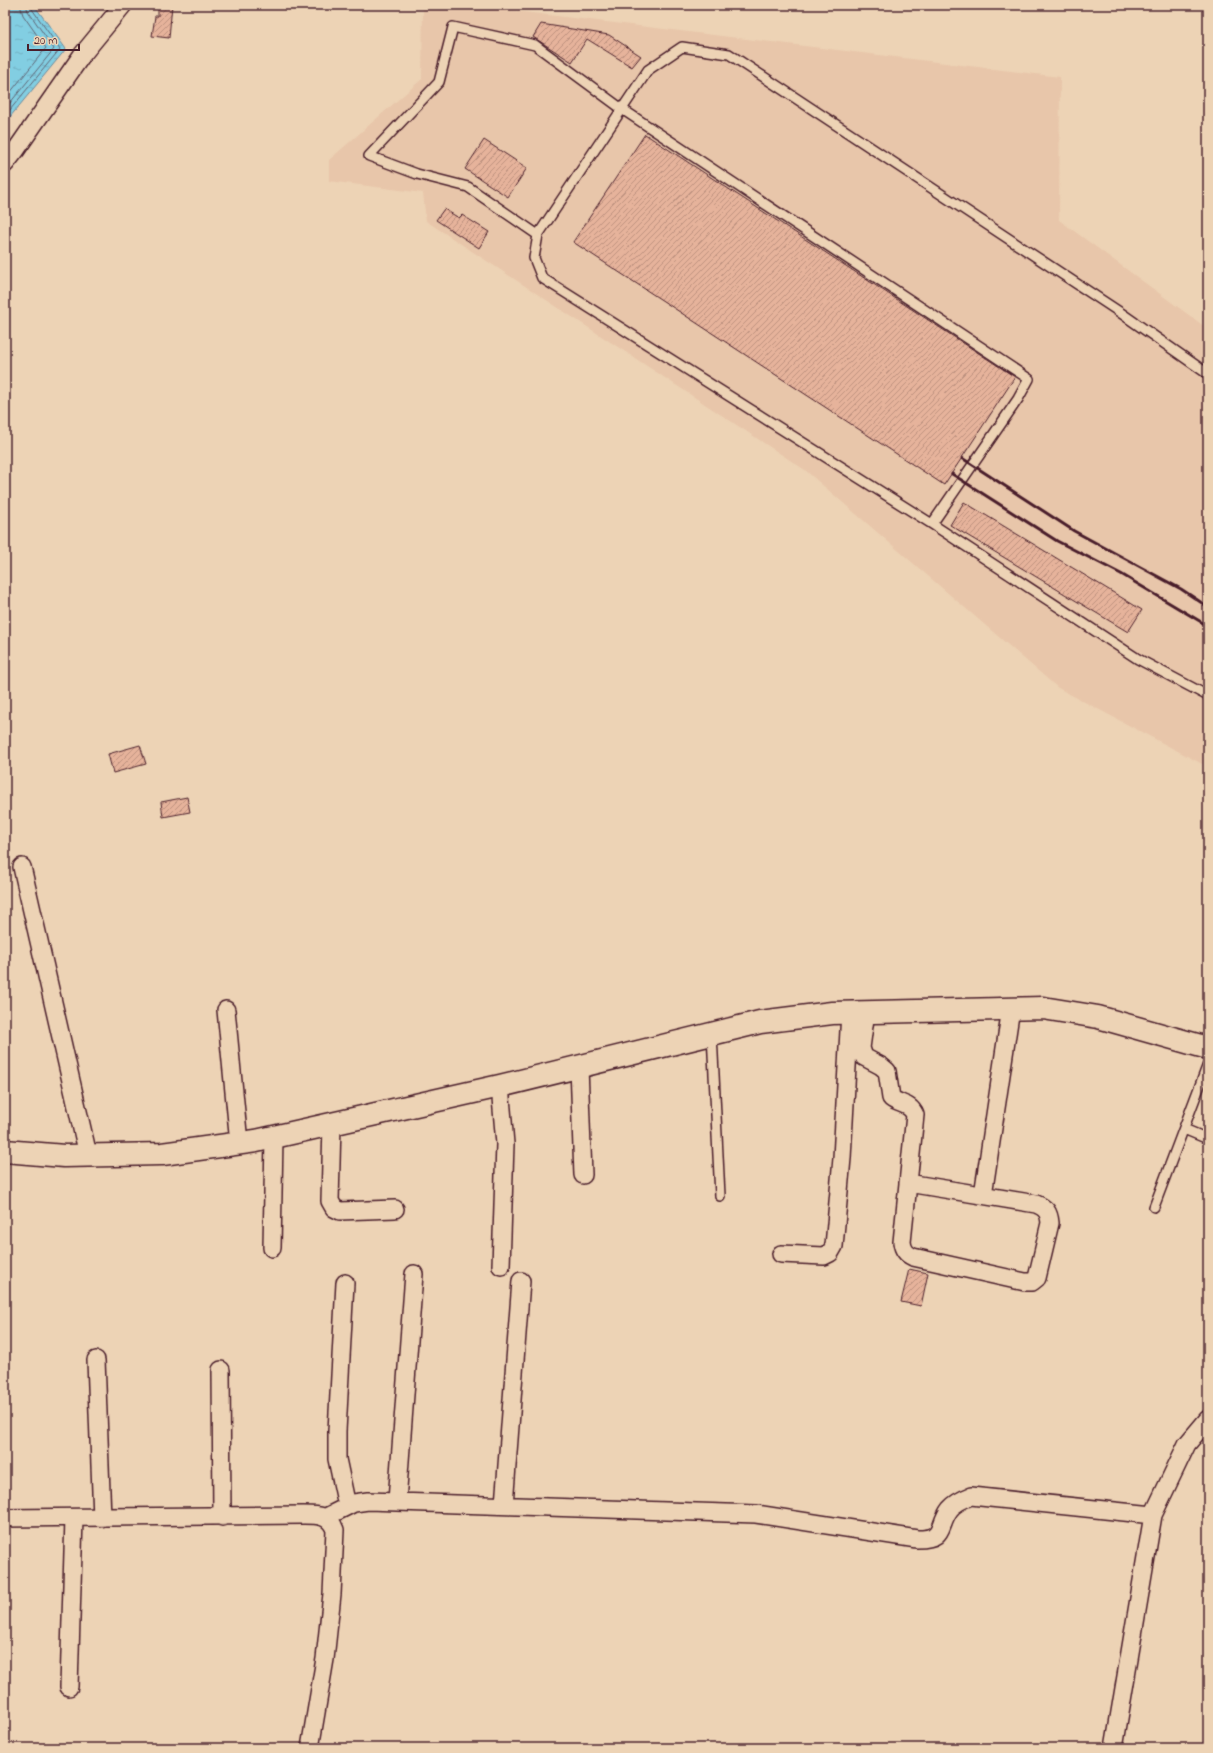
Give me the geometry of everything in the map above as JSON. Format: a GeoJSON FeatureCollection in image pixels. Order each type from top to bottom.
{"type":"FeatureCollection","features":[{"type":"Feature","properties":{"kind":"street"},"geometry":{"type":"LineString","coordinates":[[5,164],[82,55],[123,5]]}},
{"type":"Feature","properties":{"kind":"street"},"geometry":{"type":"LineString","coordinates":[[22,866],[88,1155]]}},
{"type":"Feature","properties":{"kind":"street"},"geometry":{"type":"LineString","coordinates":[[983,1195],[1011,1008]]}},
{"type":"Feature","properties":{"kind":"street"},"geometry":{"type":"LineString","coordinates":[[5,1151],[64,1156],[162,1154],[239,1143],[274,1137],[500,1086],[760,1022],[832,1013],[1043,1008],[1098,1017],[1208,1048]]}},
{"type":"Feature","properties":{"kind":"street"},"geometry":{"type":"LineString","coordinates":[[226,1010],[239,1143]]}},
{"type":"Feature","properties":{"kind":"street"},"geometry":{"type":"LineString","coordinates":[[858,1012],[861,1048],[864,1058],[881,1066],[886,1071],[891,1098],[896,1102],[908,1105],[915,1115],[908,1183],[902,1242],[903,1248],[907,1254],[1026,1282],[1032,1282],[1037,1278],[1040,1271],[1050,1223],[1049,1214],[1044,1207],[1036,1204],[908,1183]]}},
{"type":"Feature","properties":{"kind":"street"},"geometry":{"type":"LineString","coordinates":[[781,1254],[824,1256],[830,1253],[834,1246],[858,1012]]}},
{"type":"Feature","properties":{"kind":"street"},"geometry":{"type":"LineString","coordinates":[[579,1067],[583,1175]]}},
{"type":"Feature","properties":{"kind":"street"},"geometry":{"type":"LineString","coordinates":[[500,1086],[505,1144],[501,1266]]}},
{"type":"Feature","properties":{"kind":"street"},"geometry":{"type":"LineString","coordinates":[[332,1124],[330,1201],[334,1208],[340,1211],[395,1209]]}},
{"type":"Feature","properties":{"kind":"street"},"geometry":{"type":"LineString","coordinates":[[272,1248],[274,1137]]}},
{"type":"Feature","properties":{"kind":"street"},"geometry":{"type":"LineString","coordinates":[[397,1501],[414,1274]]}},
{"type":"Feature","properties":{"kind":"street"},"geometry":{"type":"LineString","coordinates":[[504,1505],[521,1281]]}},
{"type":"Feature","properties":{"kind":"street"},"geometry":{"type":"LineString","coordinates":[[346,1284],[337,1431],[337,1459],[347,1506]]}},
{"type":"Feature","properties":{"kind":"street"},"geometry":{"type":"LineString","coordinates":[[96,1360],[102,1518]]}},
{"type":"Feature","properties":{"kind":"street"},"geometry":{"type":"LineString","coordinates":[[222,1370],[222,1516]]}},
{"type":"Feature","properties":{"kind":"street"},"geometry":{"type":"LineString","coordinates":[[1114,1748],[1153,1515],[1187,1444],[1208,1419]]}},
{"type":"Feature","properties":{"kind":"street"},"geometry":{"type":"LineString","coordinates":[[326,1517],[347,1506],[368,1501],[756,1514],[917,1539],[927,1539],[935,1536],[941,1529],[949,1510],[958,1501],[971,1496],[1153,1515]]}},
{"type":"Feature","properties":{"kind":"street"},"geometry":{"type":"LineString","coordinates":[[5,1518],[316,1515],[326,1517],[332,1523],[335,1530],[332,1594],[325,1659],[310,1748]]}},
{"type":"Feature","properties":{"kind":"street"},"geometry":{"type":"LineString","coordinates":[[69,1687],[74,1518]]}},
{"type":"Feature","properties":{"kind":"lane"},"geometry":{"type":"LineString","coordinates":[[538,235],[468,187],[417,174],[369,156],[439,82],[453,27],[535,45],[622,109],[1029,379],[1018,399],[932,524]]}},
{"type":"Feature","properties":{"kind":"lane"},"geometry":{"type":"LineString","coordinates":[[1208,374],[1121,313],[729,54],[682,48],[648,70],[538,235],[534,258],[542,278],[932,524],[1138,659],[1208,696]]}},
{"type":"Feature","properties":{"kind":"lane"},"geometry":{"type":"LineString","coordinates":[[712,1034],[720,1196]]}},
{"type":"Feature","properties":{"kind":"lane"},"geometry":{"type":"LineString","coordinates":[[1154,1207],[1208,1064]]}},
{"type":"Feature","properties":{"kind":"lane"},"geometry":{"type":"LineString","coordinates":[[1184,1129],[1208,1139]]}},
{"type":"Feature","properties":{"kind":"shaded area"},"geometry":{"type":"Polygon","coordinates":[[[423,5],[465,5],[1060,77],[1059,220],[1208,329],[1208,767],[1058,688],[805,470],[426,221],[423,193],[329,181],[329,160],[422,79],[423,5]]]}},
{"type":"Feature","properties":{"kind":"water"},"geometry":{"type":"Polygon","coordinates":[[[5,5],[34,5],[66,49],[5,123],[5,5]]]}},
{"type":"Feature","properties":{"kind":"building"},"geometry":{"type":"Polygon","coordinates":[[[158,5],[172,5],[169,38],[152,36],[155,16],[158,16],[158,5]]]}},
{"type":"Feature","properties":{"kind":"building"},"geometry":{"type":"Polygon","coordinates":[[[541,24],[609,35],[641,56],[632,67],[587,39],[572,62],[533,37],[541,24]]]}},
{"type":"Feature","properties":{"kind":"building"},"geometry":{"type":"Polygon","coordinates":[[[645,134],[1015,377],[944,485],[573,242],[645,134]]]}},
{"type":"Feature","properties":{"kind":"building"},"geometry":{"type":"Polygon","coordinates":[[[484,140],[527,168],[508,197],[465,169],[484,140]]]}},
{"type":"Feature","properties":{"kind":"building"},"geometry":{"type":"Polygon","coordinates":[[[444,209],[459,218],[462,215],[489,232],[479,248],[436,220],[444,209]]]}},
{"type":"Feature","properties":{"kind":"building"},"geometry":{"type":"Polygon","coordinates":[[[964,502],[1142,610],[1128,632],[950,525],[964,502]]]}},
{"type":"Feature","properties":{"kind":"building"},"geometry":{"type":"Polygon","coordinates":[[[140,745],[146,764],[113,773],[108,754],[140,745]]]}},
{"type":"Feature","properties":{"kind":"building"},"geometry":{"type":"Polygon","coordinates":[[[187,797],[190,812],[163,817],[161,802],[187,797]]]}},
{"type":"Feature","properties":{"kind":"building"},"geometry":{"type":"Polygon","coordinates":[[[909,1269],[928,1273],[921,1306],[901,1302],[909,1269]]]}},
{"type":"Feature","properties":{"kind":"railway"},"geometry":{"type":"LineString","coordinates":[[962,458],[1074,531],[1181,589],[1208,607]]}},
{"type":"Feature","properties":{"kind":"railway"},"geometry":{"type":"LineString","coordinates":[[952,474],[1057,541],[1121,574],[1208,626]]}}]}
